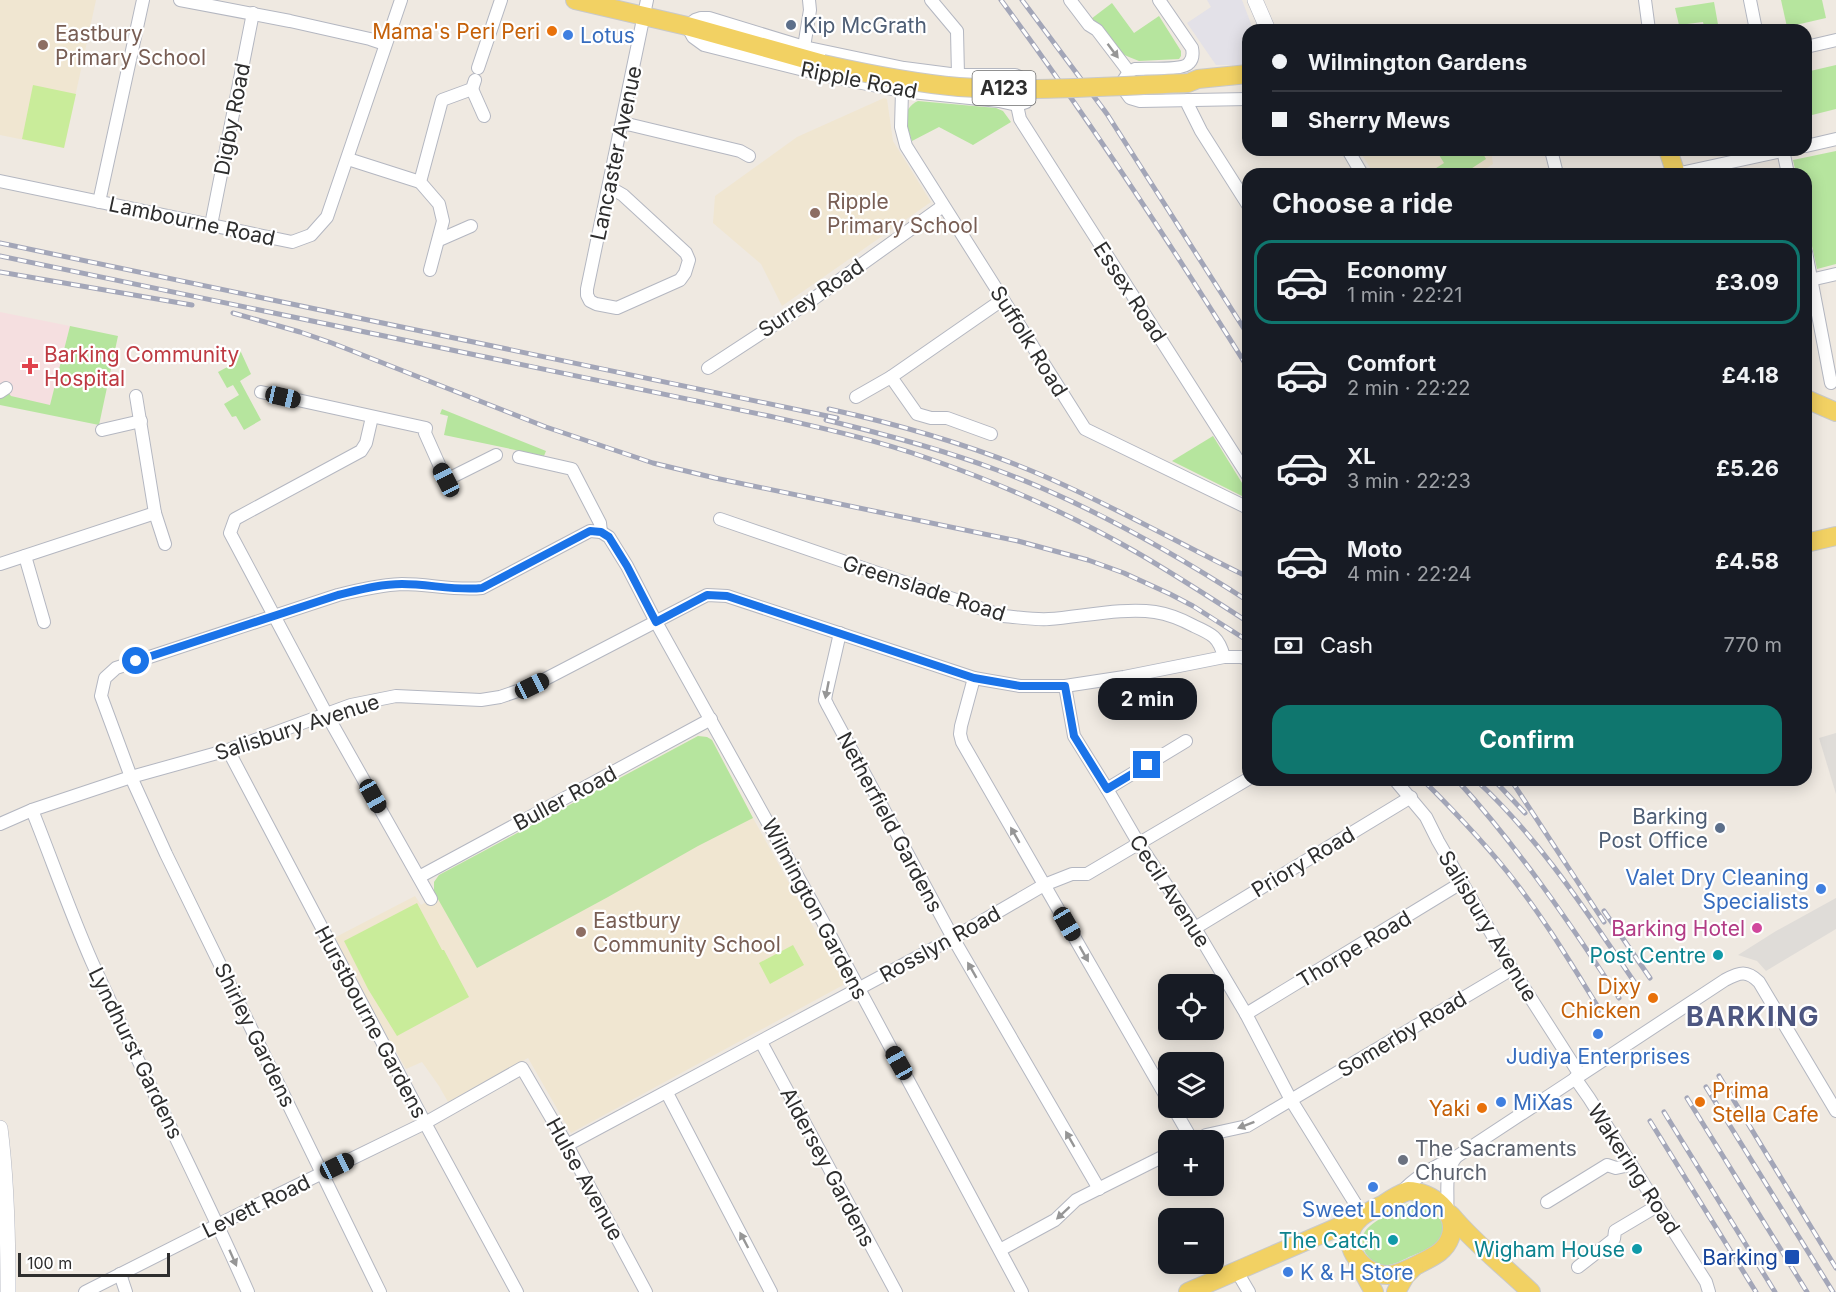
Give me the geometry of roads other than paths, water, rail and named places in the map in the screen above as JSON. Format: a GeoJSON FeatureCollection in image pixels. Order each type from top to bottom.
{"type":"FeatureCollection","features":[{"type":"Feature","properties":{"kind":"main road","name":"Ripple Road"},"geometry":{"type":"LineString","coordinates":[[575,0],[646,9],[687,26],[823,64],[882,77],[961,87],[1188,92],[1200,86],[1242,84]]}},
{"type":"Feature","properties":{"kind":"main road","name":"Ripple Road"},"geometry":{"type":"LineString","coordinates":[[1188,92],[1198,79],[1242,75]]}},
{"type":"Feature","properties":{"kind":"main road"},"geometry":{"type":"LineString","coordinates":[[1812,402],[1832,410]]}},
{"type":"Feature","properties":{"kind":"main road"},"geometry":{"type":"LineString","coordinates":[[1812,407],[1832,410]]}},
{"type":"Feature","properties":{"kind":"main road"},"geometry":{"type":"LineString","coordinates":[[1812,542],[1836,536]]}},
{"type":"Feature","properties":{"kind":"main road"},"geometry":{"type":"LineString","coordinates":[[1188,1292],[1361,1217],[1401,1194],[1412,1191],[1432,1198],[1448,1212],[1467,1235],[1531,1292]]}},
{"type":"Feature","properties":{"kind":"main road"},"geometry":{"type":"LineString","coordinates":[[1396,1292],[1405,1276],[1443,1250],[1451,1236],[1452,1221],[1448,1212]]}},
{"type":"Feature","properties":{"kind":"main road"},"geometry":{"type":"LineString","coordinates":[[1361,1217],[1354,1227],[1351,1238],[1354,1256],[1374,1292]]}},
{"type":"Feature","properties":{"kind":"main road"},"geometry":{"type":"LineString","coordinates":[[1312,1237],[1328,1237],[1340,1243],[1364,1267],[1385,1275],[1400,1273],[1446,1251],[1465,1248],[1488,1252]]}},
{"type":"Feature","properties":{"kind":"street"},"geometry":{"type":"LineString","coordinates":[[99,202],[143,0]]}},
{"type":"Feature","properties":{"kind":"street"},"geometry":{"type":"LineString","coordinates":[[180,0],[253,13],[385,44]]}},
{"type":"Feature","properties":{"kind":"street","name":"Lambourne Road"},"geometry":{"type":"LineString","coordinates":[[0,181],[292,242],[311,235],[327,217],[401,0]]}},
{"type":"Feature","properties":{"kind":"street"},"geometry":{"type":"LineString","coordinates":[[484,116],[475,79],[501,0]]}},
{"type":"Feature","properties":{"kind":"street"},"geometry":{"type":"LineString","coordinates":[[804,47],[810,10],[809,0]]}},
{"type":"Feature","properties":{"kind":"street"},"geometry":{"type":"LineString","coordinates":[[931,0],[957,31],[958,75]]}},
{"type":"Feature","properties":{"kind":"street"},"geometry":{"type":"LineString","coordinates":[[1070,0],[1129,72],[1135,69],[1180,68],[1190,63],[1193,55],[1192,48],[1159,0]]}},
{"type":"Feature","properties":{"kind":"street"},"geometry":{"type":"LineString","coordinates":[[1256,0],[1266,24]]}},
{"type":"Feature","properties":{"kind":"street"},"geometry":{"type":"LineString","coordinates":[[1645,0],[1648,24]]}},
{"type":"Feature","properties":{"kind":"street"},"geometry":{"type":"LineString","coordinates":[[1750,0],[1755,24]]}},
{"type":"Feature","properties":{"kind":"street","name":"Lancaster Avenue"},"geometry":{"type":"LineString","coordinates":[[609,187],[623,195],[686,253],[689,260],[680,280],[617,308],[596,304],[586,295],[646,9]]}},
{"type":"Feature","properties":{"kind":"street","name":"Digby Road"},"geometry":{"type":"LineString","coordinates":[[211,225],[253,13]]}},
{"type":"Feature","properties":{"kind":"street","name":"Ripple Road"},"geometry":{"type":"LineString","coordinates":[[710,18],[804,47],[904,68],[958,75],[1018,75],[1030,87],[1031,93],[1026,102],[1017,105],[999,100],[902,91],[832,77],[704,45],[693,37],[687,26],[694,20],[710,18]]}},
{"type":"Feature","properties":{"kind":"street"},"geometry":{"type":"LineString","coordinates":[[1812,46],[1836,40]]}},
{"type":"Feature","properties":{"kind":"street","name":"Ripple Road"},"geometry":{"type":"LineString","coordinates":[[1129,72],[1122,87],[1130,98],[1140,101],[1188,92],[1242,98]]}},
{"type":"Feature","properties":{"kind":"street"},"geometry":{"type":"LineString","coordinates":[[420,182],[442,100],[475,79]]}},
{"type":"Feature","properties":{"kind":"street","name":"Suffolk Road"},"geometry":{"type":"LineString","coordinates":[[902,91],[901,127],[906,146],[1085,429],[1242,505]]}},
{"type":"Feature","properties":{"kind":"street"},"geometry":{"type":"LineString","coordinates":[[1188,92],[1188,105],[1201,131],[1242,196]]}},
{"type":"Feature","properties":{"kind":"street","name":"Essex Road"},"geometry":{"type":"LineString","coordinates":[[1017,105],[1020,119],[1242,467]]}},
{"type":"Feature","properties":{"kind":"street"},"geometry":{"type":"LineString","coordinates":[[623,123],[740,151],[749,156]]}},
{"type":"Feature","properties":{"kind":"street"},"geometry":{"type":"LineString","coordinates":[[1812,145],[1836,139]]}},
{"type":"Feature","properties":{"kind":"street"},"geometry":{"type":"LineString","coordinates":[[1703,168],[1757,156]]}},
{"type":"Feature","properties":{"kind":"street"},"geometry":{"type":"LineString","coordinates":[[348,159],[420,182],[439,204],[443,221],[430,270]]}},
{"type":"Feature","properties":{"kind":"street","name":"Surrey Road"},"geometry":{"type":"LineString","coordinates":[[708,368],[809,302],[943,206]]}},
{"type":"Feature","properties":{"kind":"street"},"geometry":{"type":"LineString","coordinates":[[439,240],[471,226]]}},
{"type":"Feature","properties":{"kind":"street"},"geometry":{"type":"LineString","coordinates":[[1812,279],[1836,274]]}},
{"type":"Feature","properties":{"kind":"street"},"geometry":{"type":"LineString","coordinates":[[1812,294],[1831,383]]}},
{"type":"Feature","properties":{"kind":"street"},"geometry":{"type":"LineString","coordinates":[[856,397],[891,377],[1002,300]]}},
{"type":"Feature","properties":{"kind":"street"},"geometry":{"type":"LineString","coordinates":[[891,377],[917,414],[931,418],[948,418],[991,434]]}},
{"type":"Feature","properties":{"kind":"street"},"geometry":{"type":"LineString","coordinates":[[261,392],[426,428],[425,433],[446,480],[496,455]]}},
{"type":"Feature","properties":{"kind":"street"},"geometry":{"type":"LineString","coordinates":[[136,396],[155,513],[165,544]]}},
{"type":"Feature","properties":{"kind":"street"},"geometry":{"type":"LineString","coordinates":[[372,417],[366,443],[361,451],[235,519],[230,533],[327,715],[430,899]]}},
{"type":"Feature","properties":{"kind":"street"},"geometry":{"type":"LineString","coordinates":[[102,430],[141,421]]}},
{"type":"Feature","properties":{"kind":"street","name":"Wilmington Gardens"},"geometry":{"type":"LineString","coordinates":[[519,457],[572,469],[600,523],[601,532],[609,537],[627,566],[1022,1292]]}},
{"type":"Feature","properties":{"kind":"street"},"geometry":{"type":"LineString","coordinates":[[0,564],[155,513]]}},
{"type":"Feature","properties":{"kind":"street","name":"Greenslade Road"},"geometry":{"type":"LineString","coordinates":[[720,519],[1003,616],[1046,620],[1116,613],[1166,614],[1183,620],[1212,636],[1220,644],[1224,657]]}},
{"type":"Feature","properties":{"kind":"street"},"geometry":{"type":"LineString","coordinates":[[131,777],[101,696],[105,678],[116,668],[338,595],[370,587],[401,584],[482,588],[590,531],[601,532]]}},
{"type":"Feature","properties":{"kind":"street"},"geometry":{"type":"LineString","coordinates":[[25,556],[44,622]]}},
{"type":"Feature","properties":{"kind":"street","name":"Salisbury Avenue"},"geometry":{"type":"LineString","coordinates":[[0,824],[32,810],[131,777],[228,750],[351,705],[396,696],[481,700],[500,697],[532,686],[580,663],[707,595],[727,596],[974,678],[1020,686],[1065,686],[1224,657],[1242,657]]}},
{"type":"Feature","properties":{"kind":"street","name":"Netherfield Gardens"},"geometry":{"type":"LineString","coordinates":[[840,633],[825,700],[953,938],[1099,1189]]}},
{"type":"Feature","properties":{"kind":"street"},"geometry":{"type":"LineString","coordinates":[[974,678],[960,734],[962,742],[1158,1083]]}},
{"type":"Feature","properties":{"kind":"street","name":"Cecil Avenue"},"geometry":{"type":"LineString","coordinates":[[1065,686],[1074,736],[1139,844],[1195,928],[1246,1014],[1291,1100],[1361,1217]]}},
{"type":"Feature","properties":{"kind":"street","name":"Buller Road"},"geometry":{"type":"LineString","coordinates":[[419,877],[711,719]]}},
{"type":"Feature","properties":{"kind":"street"},"geometry":{"type":"LineString","coordinates":[[1107,789],[1186,741]]}},
{"type":"Feature","properties":{"kind":"street","name":"Hurstbourne Gardens"},"geometry":{"type":"LineString","coordinates":[[228,750],[517,1292]]}},
{"type":"Feature","properties":{"kind":"street","name":"Shirley Gardens"},"geometry":{"type":"LineString","coordinates":[[131,777],[380,1292]]}},
{"type":"Feature","properties":{"kind":"street","name":"Rosslyn Road"},"geometry":{"type":"LineString","coordinates":[[567,1145],[953,938],[1044,885],[1072,874],[1087,874],[1242,783]]}},
{"type":"Feature","properties":{"kind":"street","name":"Salisbury Avenue"},"geometry":{"type":"LineString","coordinates":[[1401,786],[1426,817],[1437,842],[1577,1077]]}},
{"type":"Feature","properties":{"kind":"street","name":"Priory Road"},"geometry":{"type":"LineString","coordinates":[[1195,928],[1411,797]]}},
{"type":"Feature","properties":{"kind":"street","name":"Lyndhurst Gardens"},"geometry":{"type":"LineString","coordinates":[[32,810],[92,961],[218,1224],[248,1292]]}},
{"type":"Feature","properties":{"kind":"street","name":"Thorpe Road"},"geometry":{"type":"LineString","coordinates":[[1246,1014],[1461,883]]}},
{"type":"Feature","properties":{"kind":"street","name":"Somerby Road"},"geometry":{"type":"LineString","coordinates":[[1224,1131],[1247,1126],[1512,969]]}},
{"type":"Feature","properties":{"kind":"street"},"geometry":{"type":"LineString","coordinates":[[1401,1194],[1408,1184],[1456,1157],[1736,974],[1743,972],[1749,973],[1759,982],[1836,1111]]}},
{"type":"Feature","properties":{"kind":"street","name":"Aldersey Gardens"},"geometry":{"type":"LineString","coordinates":[[761,1042],[896,1292]]}},
{"type":"Feature","properties":{"kind":"street","name":"Levett Road"},"geometry":{"type":"LineString","coordinates":[[84,1292],[425,1123],[522,1068]]}},
{"type":"Feature","properties":{"kind":"street","name":"Hulse Avenue"},"geometry":{"type":"LineString","coordinates":[[522,1068],[567,1145],[646,1292]]}},
{"type":"Feature","properties":{"kind":"street","name":"Wakering Road"},"geometry":{"type":"LineString","coordinates":[[1577,1077],[1630,1165],[1706,1282],[1709,1292]]}},
{"type":"Feature","properties":{"kind":"street"},"geometry":{"type":"LineString","coordinates":[[667,1093],[771,1292]]}},
{"type":"Feature","properties":{"kind":"street"},"geometry":{"type":"LineString","coordinates":[[0,1128],[6,1214],[8,1292]]}},
{"type":"Feature","properties":{"kind":"street"},"geometry":{"type":"LineString","coordinates":[[1448,1212],[1447,1177],[1449,1168],[1456,1157]]}},
{"type":"Feature","properties":{"kind":"street"},"geometry":{"type":"LineString","coordinates":[[1000,1250],[1054,1220],[1076,1200],[1158,1160]]}},
{"type":"Feature","properties":{"kind":"street"},"geometry":{"type":"LineString","coordinates":[[1547,1202],[1606,1165],[1616,1168],[1630,1165]]}},
{"type":"Feature","properties":{"kind":"street"},"geometry":{"type":"LineString","coordinates":[[1578,1267],[1614,1239],[1615,1231],[1657,1206]]}},
{"type":"Feature","properties":{"kind":"street"},"geometry":{"type":"LineString","coordinates":[[1236,1270],[1249,1292]]}},
{"type":"Feature","properties":{"kind":"street"},"geometry":{"type":"LineString","coordinates":[[120,1274],[126,1292]]}},
{"type":"Feature","properties":{"kind":"railway"},"geometry":{"type":"LineString","coordinates":[[1001,0],[1066,90],[1128,182],[1242,358]]}},
{"type":"Feature","properties":{"kind":"railway"},"geometry":{"type":"LineString","coordinates":[[1022,0],[1107,114],[1242,326]]}},
{"type":"Feature","properties":{"kind":"railway"},"geometry":{"type":"LineString","coordinates":[[0,243],[837,418]]}},
{"type":"Feature","properties":{"kind":"railway"},"geometry":{"type":"LineString","coordinates":[[0,256],[769,416],[888,446],[981,478],[1060,512],[1136,552],[1242,618]]}},
{"type":"Feature","properties":{"kind":"railway"},"geometry":{"type":"LineString","coordinates":[[0,272],[192,305]]}},
{"type":"Feature","properties":{"kind":"railway"},"geometry":{"type":"LineString","coordinates":[[233,313],[332,343],[546,427],[653,463],[1018,541],[1088,560],[1170,594],[1242,637]]}},
{"type":"Feature","properties":{"kind":"railway"},"geometry":{"type":"LineString","coordinates":[[829,409],[936,437],[1039,474],[1092,498],[1242,574]]}},
{"type":"Feature","properties":{"kind":"railway"},"geometry":{"type":"LineString","coordinates":[[826,420],[891,436],[976,462],[1063,497],[1126,529],[1242,597]]}},
{"type":"Feature","properties":{"kind":"railway"},"geometry":{"type":"LineString","coordinates":[[1429,786],[1471,830],[1516,883],[1549,929],[1600,1010]]}},
{"type":"Feature","properties":{"kind":"railway"},"geometry":{"type":"LineString","coordinates":[[1462,786],[1522,858],[1619,998]]}},
{"type":"Feature","properties":{"kind":"railway"},"geometry":{"type":"LineString","coordinates":[[1482,786],[1522,827],[1543,853],[1582,905],[1637,986]]}},
{"type":"Feature","properties":{"kind":"railway"},"geometry":{"type":"LineString","coordinates":[[1500,786],[1525,813]]}},
{"type":"Feature","properties":{"kind":"railway"},"geometry":{"type":"LineString","coordinates":[[1515,786],[1604,922]]}},
{"type":"Feature","properties":{"kind":"railway"},"geometry":{"type":"LineString","coordinates":[[1604,911],[1650,978]]}},
{"type":"Feature","properties":{"kind":"railway"},"geometry":{"type":"LineString","coordinates":[[1719,1076],[1836,1268]]}},
{"type":"Feature","properties":{"kind":"railway"},"geometry":{"type":"LineString","coordinates":[[1706,1087],[1833,1292]]}},
{"type":"Feature","properties":{"kind":"railway"},"geometry":{"type":"LineString","coordinates":[[1687,1098],[1807,1292]]}},
{"type":"Feature","properties":{"kind":"railway"},"geometry":{"type":"LineString","coordinates":[[1664,1112],[1775,1292]]}},
{"type":"Feature","properties":{"kind":"railway"},"geometry":{"type":"LineString","coordinates":[[1650,1121],[1756,1292]]}},
{"type":"Feature","properties":{"kind":"place","name":"Kip McGrath"},"geometry":{"type":"Point","coordinates":[791,25]}},
{"type":"Feature","properties":{"kind":"place","name":"Mama's Peri Peri"},"geometry":{"type":"Point","coordinates":[552,31]}},
{"type":"Feature","properties":{"kind":"place","name":"Lotus"},"geometry":{"type":"Point","coordinates":[568,35]}},
{"type":"Feature","properties":{"kind":"place","name":"Eastbury Primary School"},"geometry":{"type":"Point","coordinates":[43,45]}},
{"type":"Feature","properties":{"kind":"place","name":"Ripple Primary School"},"geometry":{"type":"Point","coordinates":[815,213]}},
{"type":"Feature","properties":{"kind":"place","name":"Barking Community Hospital"},"geometry":{"type":"Point","coordinates":[30,366]}},
{"type":"Feature","properties":{"kind":"place","name":"Barking Post Office"},"geometry":{"type":"Point","coordinates":[1720,828]}},
{"type":"Feature","properties":{"kind":"place","name":"Valet Dry Cleaning Specialists"},"geometry":{"type":"Point","coordinates":[1821,889]}},
{"type":"Feature","properties":{"kind":"place","name":"Barking Hotel"},"geometry":{"type":"Point","coordinates":[1757,928]}},
{"type":"Feature","properties":{"kind":"place","name":"Eastbury Community School"},"geometry":{"type":"Point","coordinates":[581,932]}},
{"type":"Feature","properties":{"kind":"place","name":"Post Centre"},"geometry":{"type":"Point","coordinates":[1718,955]}},
{"type":"Feature","properties":{"kind":"place","name":"Dixy Chicken"},"geometry":{"type":"Point","coordinates":[1653,998]}},
{"type":"Feature","properties":{"kind":"place","name":"Judiya Enterprises"},"geometry":{"type":"Point","coordinates":[1598,1034]}},
{"type":"Feature","properties":{"kind":"place","name":"MiXas"},"geometry":{"type":"Point","coordinates":[1501,1102]}},
{"type":"Feature","properties":{"kind":"place","name":"Prima Stella Cafe"},"geometry":{"type":"Point","coordinates":[1700,1102]}},
{"type":"Feature","properties":{"kind":"place","name":"Yaki"},"geometry":{"type":"Point","coordinates":[1482,1108]}},
{"type":"Feature","properties":{"kind":"place","name":"The Sacraments Church"},"geometry":{"type":"Point","coordinates":[1403,1160]}},
{"type":"Feature","properties":{"kind":"place","name":"Sweet London"},"geometry":{"type":"Point","coordinates":[1373,1187]}},
{"type":"Feature","properties":{"kind":"place","name":"The Catch"},"geometry":{"type":"Point","coordinates":[1393,1240]}},
{"type":"Feature","properties":{"kind":"place","name":"Wigham House"},"geometry":{"type":"Point","coordinates":[1637,1249]}},
{"type":"Feature","properties":{"kind":"place","name":"Barking"},"geometry":{"type":"Point","coordinates":[1792,1257]}},
{"type":"Feature","properties":{"kind":"place","name":"K & H Store"},"geometry":{"type":"Point","coordinates":[1288,1272]}},
{"type":"Feature","properties":{"kind":"district","name":"BARKING"},"geometry":{"type":"Point","coordinates":[1753,1016]}}]}
